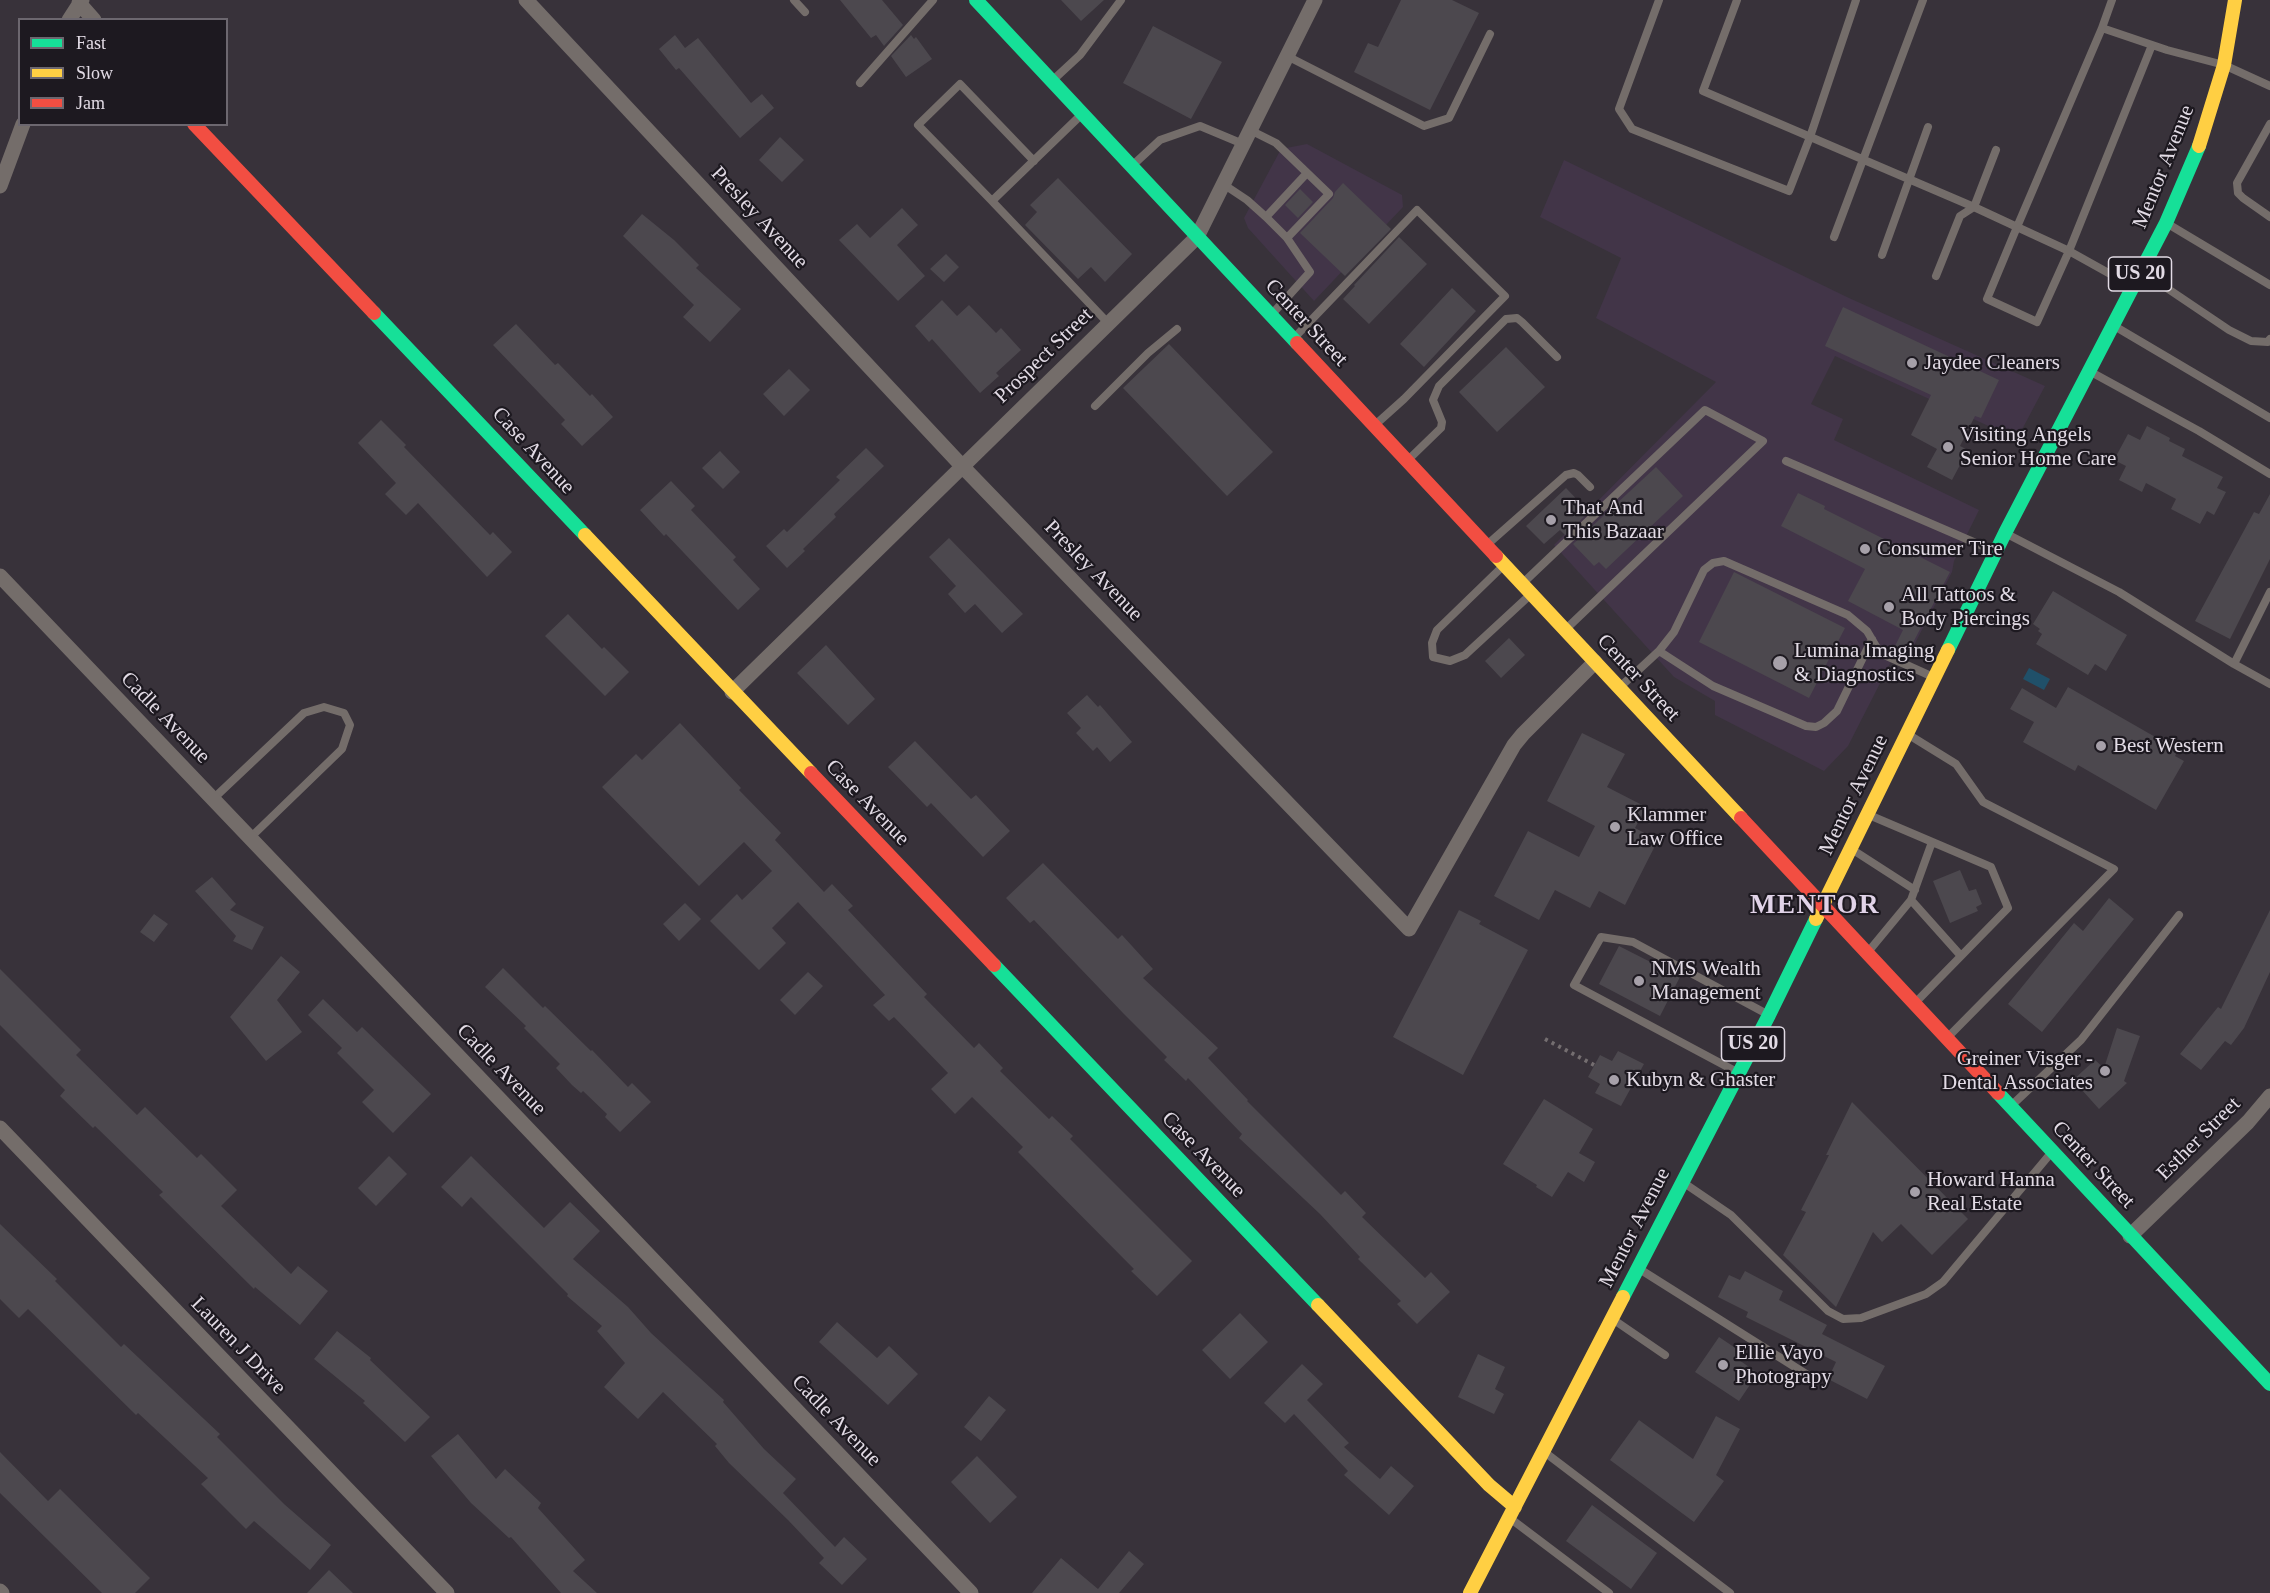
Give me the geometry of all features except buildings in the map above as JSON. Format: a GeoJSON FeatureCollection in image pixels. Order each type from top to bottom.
{"type":"FeatureCollection","features":[{"type":"Feature","properties":{"kind":"main road","name":"Center Street"},"geometry":{"type":"LineString","coordinates":[[976,0],[2270,1384]]}},
{"type":"Feature","properties":{"kind":"main road","name":"Mentor Avenue"},"geometry":{"type":"LineString","coordinates":[[1470,1593],[1769,1015],[2005,533],[2166,223],[2202,140],[2224,65],[2235,0]]}},
{"type":"Feature","properties":{"kind":"main road","name":"Case Avenue"},"geometry":{"type":"LineString","coordinates":[[196,126],[1489,1485],[1512,1512]]}},
{"type":"Feature","properties":{"kind":"street","name":"Presley Avenue"},"geometry":{"type":"LineString","coordinates":[[526,0],[962,466],[1409,929],[1514,746],[1523,734],[1595,662]]}},
{"type":"Feature","properties":{"kind":"street","name":"Prospect Street"},"geometry":{"type":"LineString","coordinates":[[732,692],[1197,237],[1316,0]]}},
{"type":"Feature","properties":{"kind":"street"},"geometry":{"type":"LineString","coordinates":[[70,18],[80,2],[92,18]]}},
{"type":"Feature","properties":{"kind":"street"},"geometry":{"type":"LineString","coordinates":[[0,186],[22,126]]}},
{"type":"Feature","properties":{"kind":"street","name":"Cadle Avenue"},"geometry":{"type":"LineString","coordinates":[[0,576],[971,1593]]}},
{"type":"Feature","properties":{"kind":"street","name":"Esther Street"},"geometry":{"type":"LineString","coordinates":[[2130,1236],[2248,1122],[2270,1096]]}},
{"type":"Feature","properties":{"kind":"street","name":"Lauren J Drive"},"geometry":{"type":"LineString","coordinates":[[0,1128],[447,1593]]}},
{"type":"Feature","properties":{"kind":"lane"},"geometry":{"type":"LineString","coordinates":[[794,0],[805,12]]}},
{"type":"Feature","properties":{"kind":"lane"},"geometry":{"type":"LineString","coordinates":[[860,84],[933,0]]}},
{"type":"Feature","properties":{"kind":"lane"},"geometry":{"type":"LineString","coordinates":[[1052,82],[1080,55],[1121,0]]}},
{"type":"Feature","properties":{"kind":"lane"},"geometry":{"type":"LineString","coordinates":[[1659,0],[1619,109],[1632,129],[1789,190],[1810,137],[1856,0]]}},
{"type":"Feature","properties":{"kind":"lane"},"geometry":{"type":"LineString","coordinates":[[1737,0],[1703,91],[1974,207],[2068,251],[2133,286]]}},
{"type":"Feature","properties":{"kind":"lane"},"geometry":{"type":"LineString","coordinates":[[1834,237],[1923,0]]}},
{"type":"Feature","properties":{"kind":"lane"},"geometry":{"type":"LineString","coordinates":[[2112,0],[1987,299],[2037,322],[2152,45]]}},
{"type":"Feature","properties":{"kind":"lane"},"geometry":{"type":"LineString","coordinates":[[2102,28],[2224,65],[2270,86]]}},
{"type":"Feature","properties":{"kind":"lane"},"geometry":{"type":"LineString","coordinates":[[1287,56],[1424,126],[1449,118],[1490,34]]}},
{"type":"Feature","properties":{"kind":"lane"},"geometry":{"type":"LineString","coordinates":[[1034,161],[960,84],[918,125],[1108,323]]}},
{"type":"Feature","properties":{"kind":"lane"},"geometry":{"type":"LineString","coordinates":[[992,201],[1082,114]]}},
{"type":"Feature","properties":{"kind":"lane"},"geometry":{"type":"LineString","coordinates":[[2270,124],[2236,183],[2238,193],[2243,198],[2270,217]]}},
{"type":"Feature","properties":{"kind":"lane"},"geometry":{"type":"LineString","coordinates":[[1131,167],[1160,140],[1200,126],[1276,143],[1329,194],[1287,238]]}},
{"type":"Feature","properties":{"kind":"lane"},"geometry":{"type":"LineString","coordinates":[[1882,255],[1928,127]]}},
{"type":"Feature","properties":{"kind":"lane"},"geometry":{"type":"LineString","coordinates":[[1936,276],[1960,216],[1974,207],[1996,150]]}},
{"type":"Feature","properties":{"kind":"lane"},"geometry":{"type":"LineString","coordinates":[[1266,216],[1307,173]]}},
{"type":"Feature","properties":{"kind":"lane"},"geometry":{"type":"LineString","coordinates":[[1223,184],[1266,216],[1287,238],[1310,272],[1270,316]]}},
{"type":"Feature","properties":{"kind":"lane"},"geometry":{"type":"LineString","coordinates":[[1293,340],[1417,210],[1505,296],[1404,399],[1374,426]]}},
{"type":"Feature","properties":{"kind":"lane"},"geometry":{"type":"LineString","coordinates":[[2166,223],[2270,285]]}},
{"type":"Feature","properties":{"kind":"lane"},"geometry":{"type":"LineString","coordinates":[[2142,271],[2229,330],[2251,341],[2268,342],[2270,339]]}},
{"type":"Feature","properties":{"kind":"lane"},"geometry":{"type":"LineString","coordinates":[[1407,461],[1441,428],[1442,422],[1433,400],[1439,386],[1506,320],[1516,318],[1522,322],[1557,357]]}},
{"type":"Feature","properties":{"kind":"lane"},"geometry":{"type":"LineString","coordinates":[[2113,326],[2270,418]]}},
{"type":"Feature","properties":{"kind":"lane"},"geometry":{"type":"LineString","coordinates":[[1095,406],[1148,353],[1177,329]]}},
{"type":"Feature","properties":{"kind":"lane"},"geometry":{"type":"LineString","coordinates":[[2089,371],[2199,431],[2270,474]]}},
{"type":"Feature","properties":{"kind":"lane"},"geometry":{"type":"LineString","coordinates":[[1503,566],[1437,630],[1432,643],[1433,657],[1450,661],[1465,655],[1526,589],[1705,410],[1763,441],[1565,630]]}},
{"type":"Feature","properties":{"kind":"lane"},"geometry":{"type":"LineString","coordinates":[[1786,461],[1996,552]]}},
{"type":"Feature","properties":{"kind":"lane"},"geometry":{"type":"LineString","coordinates":[[1486,546],[1566,475],[1574,473],[1590,487]]}},
{"type":"Feature","properties":{"kind":"lane"},"geometry":{"type":"LineString","coordinates":[[2005,533],[2120,592],[2270,684]]}},
{"type":"Feature","properties":{"kind":"lane"},"geometry":{"type":"LineString","coordinates":[[1619,688],[1659,651],[1680,621],[1704,570],[1713,563],[1724,561],[1848,615],[1861,624],[1880,652],[1935,678]]}},
{"type":"Feature","properties":{"kind":"lane"},"geometry":{"type":"LineString","coordinates":[[2234,664],[2270,592]]}},
{"type":"Feature","properties":{"kind":"lane"},"geometry":{"type":"LineString","coordinates":[[1659,651],[1713,686],[1806,726],[1816,727],[1824,723],[1836,711],[1872,639]]}},
{"type":"Feature","properties":{"kind":"lane"},"geometry":{"type":"LineString","coordinates":[[213,799],[304,713],[324,707],[344,713],[350,725],[342,749],[250,838]]}},
{"type":"Feature","properties":{"kind":"lane"},"geometry":{"type":"LineString","coordinates":[[1907,734],[1956,764],[1983,802],[2114,869],[1947,1038]]}},
{"type":"Feature","properties":{"kind":"lane"},"geometry":{"type":"LineString","coordinates":[[1868,814],[1991,867],[2008,908],[1915,1003]]}},
{"type":"Feature","properties":{"kind":"lane"},"geometry":{"type":"LineString","coordinates":[[1868,952],[1911,900],[1932,842]]}},
{"type":"Feature","properties":{"kind":"lane"},"geometry":{"type":"LineString","coordinates":[[1851,849],[1915,890]]}},
{"type":"Feature","properties":{"kind":"lane"},"geometry":{"type":"LineString","coordinates":[[1911,900],[1961,956]]}},
{"type":"Feature","properties":{"kind":"lane"},"geometry":{"type":"LineString","coordinates":[[2011,1106],[2081,1040],[2179,915]]}},
{"type":"Feature","properties":{"kind":"lane"},"geometry":{"type":"LineString","coordinates":[[1739,1073],[1574,985],[1600,937],[1634,942],[1769,1015]]}},
{"type":"Feature","properties":{"kind":"lane"},"geometry":{"type":"LineString","coordinates":[[1683,1182],[1731,1215],[1828,1311],[1844,1319],[1861,1318],[1926,1294],[1943,1282],[2052,1151]]}},
{"type":"Feature","properties":{"kind":"lane"},"geometry":{"type":"LineString","coordinates":[[1638,1268],[1815,1379]]}},
{"type":"Feature","properties":{"kind":"lane"},"geometry":{"type":"LineString","coordinates":[[1612,1319],[1665,1354]]}},
{"type":"Feature","properties":{"kind":"lane"},"geometry":{"type":"LineString","coordinates":[[1543,1451],[1730,1593]]}},
{"type":"Feature","properties":{"kind":"lane"},"geometry":{"type":"LineString","coordinates":[[1512,1512],[1609,1593]]}},
{"type":"Feature","properties":{"kind":"path"},"geometry":{"type":"LineString","coordinates":[[1545,1039],[1594,1065]]}},
{"type":"Feature","properties":{"kind":"shaded area"},"geometry":{"type":"Polygon","coordinates":[[[1307,144],[1402,195],[1403,207],[1314,301],[1248,228],[1244,218],[1281,149],[1307,144]]]}},
{"type":"Feature","properties":{"kind":"shaded area"},"geometry":{"type":"Polygon","coordinates":[[[1564,160],[1849,298],[2045,386],[2017,439],[1835,356],[1811,404],[1843,419],[1834,440],[1979,510],[1954,561],[1952,572],[1912,649],[1897,650],[1848,746],[1824,771],[1715,715],[1715,701],[1674,677],[1554,545],[1716,382],[1596,318],[1621,258],[1540,217],[1564,160]]]}},
{"type":"Feature","properties":{"kind":"water"},"geometry":{"type":"Polygon","coordinates":[[[2029,668],[2050,679],[2044,690],[2023,679],[2029,668]]]}},
{"type":"Feature","properties":{"kind":"traffic: fast"},"geometry":{"type":"LineString","coordinates":[[976,0],[1297,343]]}},
{"type":"Feature","properties":{"kind":"traffic: fast"},"geometry":{"type":"LineString","coordinates":[[1948,650],[2005,533],[2166,223],[2199,146]]}},
{"type":"Feature","properties":{"kind":"traffic: fast"},"geometry":{"type":"LineString","coordinates":[[374,313],[585,535]]}},
{"type":"Feature","properties":{"kind":"traffic: fast"},"geometry":{"type":"LineString","coordinates":[[1623,1297],[1816,919]]}},
{"type":"Feature","properties":{"kind":"traffic: fast"},"geometry":{"type":"LineString","coordinates":[[994,965],[1318,1305]]}},
{"type":"Feature","properties":{"kind":"traffic: fast"},"geometry":{"type":"LineString","coordinates":[[1998,1093],[2270,1384]]}},
{"type":"Feature","properties":{"kind":"traffic: slow"},"geometry":{"type":"LineString","coordinates":[[2199,146],[2224,65],[2235,0]]}},
{"type":"Feature","properties":{"kind":"traffic: slow"},"geometry":{"type":"LineString","coordinates":[[585,535],[811,773]]}},
{"type":"Feature","properties":{"kind":"traffic: slow"},"geometry":{"type":"LineString","coordinates":[[1496,556],[1741,818]]}},
{"type":"Feature","properties":{"kind":"traffic: slow"},"geometry":{"type":"LineString","coordinates":[[1816,919],[1948,650]]}},
{"type":"Feature","properties":{"kind":"traffic: slow"},"geometry":{"type":"LineString","coordinates":[[1470,1593],[1623,1297]]}},
{"type":"Feature","properties":{"kind":"traffic: slow"},"geometry":{"type":"LineString","coordinates":[[1318,1305],[1489,1485],[1515,1507]]}},
{"type":"Feature","properties":{"kind":"traffic: jam"},"geometry":{"type":"LineString","coordinates":[[196,126],[374,313]]}},
{"type":"Feature","properties":{"kind":"traffic: jam"},"geometry":{"type":"LineString","coordinates":[[1297,343],[1496,556]]}},
{"type":"Feature","properties":{"kind":"traffic: jam"},"geometry":{"type":"LineString","coordinates":[[811,773],[994,965]]}},
{"type":"Feature","properties":{"kind":"traffic: jam"},"geometry":{"type":"LineString","coordinates":[[1741,818],[1998,1093]]}},
{"type":"Feature","properties":{"kind":"place","name":"Jaydee Cleaners"},"geometry":{"type":"Point","coordinates":[1912,363]}},
{"type":"Feature","properties":{"kind":"place","name":"Visiting Angels Senior Home Care"},"geometry":{"type":"Point","coordinates":[1948,447]}},
{"type":"Feature","properties":{"kind":"place","name":"That And This Bazaar"},"geometry":{"type":"Point","coordinates":[1551,520]}},
{"type":"Feature","properties":{"kind":"place","name":"Consumer Tire"},"geometry":{"type":"Point","coordinates":[1865,549]}},
{"type":"Feature","properties":{"kind":"place","name":"All Tattoos & Body Piercings"},"geometry":{"type":"Point","coordinates":[1889,607]}},
{"type":"Feature","properties":{"kind":"place","name":"Lumina Imaging & Diagnostics"},"geometry":{"type":"Point","coordinates":[1780,663]}},
{"type":"Feature","properties":{"kind":"place","name":"Best Western"},"geometry":{"type":"Point","coordinates":[2101,746]}},
{"type":"Feature","properties":{"kind":"place","name":"Klammer Law Office"},"geometry":{"type":"Point","coordinates":[1615,827]}},
{"type":"Feature","properties":{"kind":"place","name":"NMS Wealth Management"},"geometry":{"type":"Point","coordinates":[1639,981]}},
{"type":"Feature","properties":{"kind":"place","name":"Greiner Visger - Dental Associates"},"geometry":{"type":"Point","coordinates":[2105,1071]}},
{"type":"Feature","properties":{"kind":"place","name":"Kubyn & Ghaster"},"geometry":{"type":"Point","coordinates":[1614,1080]}},
{"type":"Feature","properties":{"kind":"place","name":"Howard Hanna Real Estate"},"geometry":{"type":"Point","coordinates":[1915,1192]}},
{"type":"Feature","properties":{"kind":"place","name":"Ellie Vayo Photograpy"},"geometry":{"type":"Point","coordinates":[1723,1365]}},
{"type":"Feature","properties":{"kind":"district","name":"MENTOR"},"geometry":{"type":"Point","coordinates":[1815,906]}}]}
